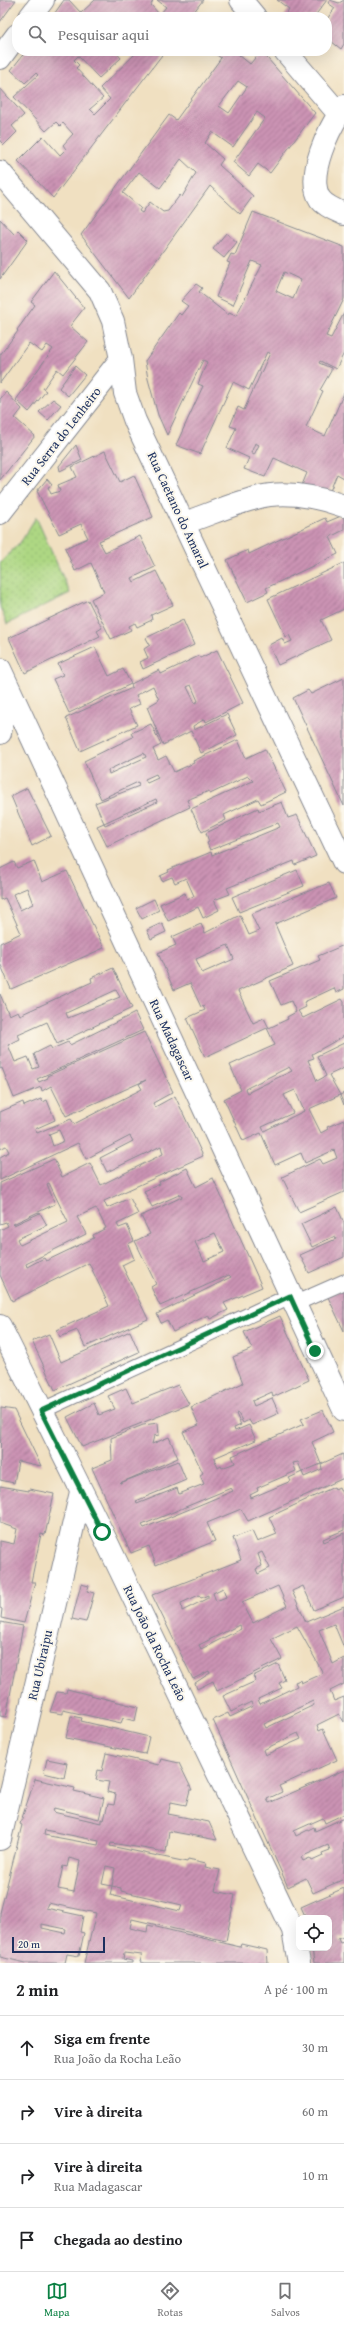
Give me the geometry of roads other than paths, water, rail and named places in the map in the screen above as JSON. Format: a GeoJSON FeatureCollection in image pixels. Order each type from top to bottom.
{"type":"FeatureCollection","features":[{"type":"Feature","properties":{"kind":"street"},"geometry":{"type":"LineString","coordinates":[[34,12],[43,0]]}},
{"type":"Feature","properties":{"kind":"street"},"geometry":{"type":"LineString","coordinates":[[241,0],[251,12]]}},
{"type":"Feature","properties":{"kind":"street"},"geometry":{"type":"LineString","coordinates":[[0,58],[12,42]]}},
{"type":"Feature","properties":{"kind":"street"},"geometry":{"type":"LineString","coordinates":[[290,56],[342,110],[316,166],[316,186],[321,200],[339,212]]}},
{"type":"Feature","properties":{"kind":"street","name":"Rua Caetano do Amaral"},"geometry":{"type":"LineString","coordinates":[[0,172],[100,291],[113,321],[122,359],[125,393],[135,421],[344,863]]}},
{"type":"Feature","properties":{"kind":"street","name":"Rua Serra do Lenheiro"},"geometry":{"type":"LineString","coordinates":[[0,513],[122,359]]}},
{"type":"Feature","properties":{"kind":"street"},"geometry":{"type":"LineString","coordinates":[[184,524],[258,497],[290,495],[327,500],[344,506]]}},
{"type":"Feature","properties":{"kind":"street","name":"Rua Madagascar"},"geometry":{"type":"LineString","coordinates":[[0,669],[344,1410]]}},
{"type":"Feature","properties":{"kind":"street"},"geometry":{"type":"LineString","coordinates":[[0,733],[9,689]]}},
{"type":"Feature","properties":{"kind":"street","name":"Rua João da Rocha Leão"},"geometry":{"type":"LineString","coordinates":[[0,1326],[102,1532],[293,1930],[299,1963]]}},
{"type":"Feature","properties":{"kind":"street","name":"Rua Ubiraipu"},"geometry":{"type":"LineString","coordinates":[[0,1839],[81,1492]]}},
{"type":"Feature","properties":{"kind":"lane"},"geometry":{"type":"LineString","coordinates":[[41,1411],[292,1300],[344,1282]]}}]}
